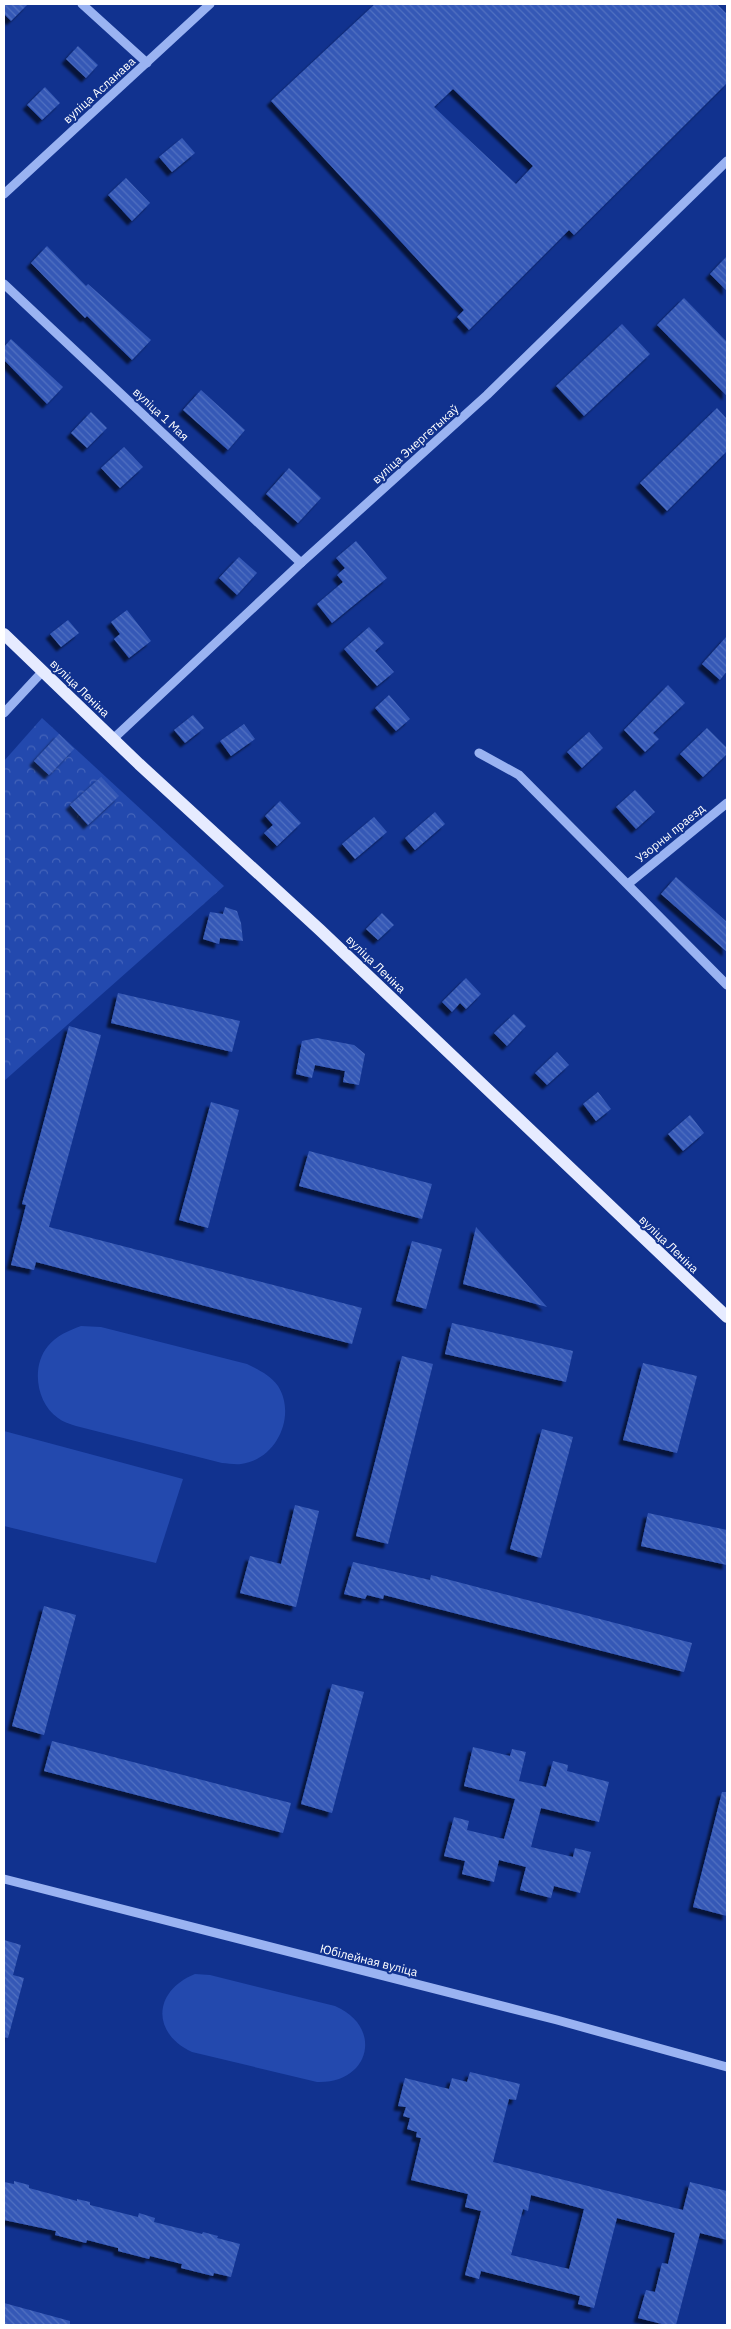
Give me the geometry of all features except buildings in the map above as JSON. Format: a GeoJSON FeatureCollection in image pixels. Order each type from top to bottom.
{"type":"FeatureCollection","features":[{"type":"Feature","properties":{"kind":"main road","name":"вуліца Леніна"},"geometry":{"type":"LineString","coordinates":[[4,634],[113,739],[320,930],[727,1317]]}},
{"type":"Feature","properties":{"kind":"street"},"geometry":{"type":"LineString","coordinates":[[82,4],[147,63]]}},
{"type":"Feature","properties":{"kind":"street","name":"вуліца Асланава"},"geometry":{"type":"LineString","coordinates":[[4,194],[210,4]]}},
{"type":"Feature","properties":{"kind":"street","name":"вуліца Энергетыкаў"},"geometry":{"type":"LineString","coordinates":[[113,739],[301,563],[487,395],[727,161]]}},
{"type":"Feature","properties":{"kind":"street","name":"вуліца 1 Мая"},"geometry":{"type":"LineString","coordinates":[[4,284],[301,563]]}},
{"type":"Feature","properties":{"kind":"street"},"geometry":{"type":"LineString","coordinates":[[4,713],[43,672]]}},
{"type":"Feature","properties":{"kind":"street"},"geometry":{"type":"LineString","coordinates":[[479,753],[519,774],[727,985]]}},
{"type":"Feature","properties":{"kind":"street","name":"Узорны праезд"},"geometry":{"type":"LineString","coordinates":[[628,884],[727,802]]}},
{"type":"Feature","properties":{"kind":"street","name":"Юбілейная вуліца"},"geometry":{"type":"LineString","coordinates":[[4,1879],[557,2020],[727,2067]]}},
{"type":"Feature","properties":{"kind":"green space"},"geometry":{"type":"Polygon","coordinates":[[[42,718],[224,886],[4,1081],[4,761],[42,718]]]}},
{"type":"Feature","properties":{"kind":"green space"},"geometry":{"type":"Polygon","coordinates":[[[81,1326],[101,1327],[247,1364],[260,1371],[275,1382],[283,1398],[285,1410],[284,1423],[280,1435],[264,1454],[253,1461],[234,1464],[222,1463],[62,1421],[51,1411],[41,1394],[38,1384],[39,1364],[51,1342],[81,1326]]]}},
{"type":"Feature","properties":{"kind":"green space"},"geometry":{"type":"Polygon","coordinates":[[[4,1431],[183,1479],[156,1563],[4,1526],[4,1431]]]}},
{"type":"Feature","properties":{"kind":"green space"},"geometry":{"type":"Polygon","coordinates":[[[195,1974],[210,1975],[335,2006],[350,2015],[360,2027],[365,2040],[364,2053],[359,2064],[349,2074],[335,2080],[317,2082],[192,2052],[179,2044],[169,2034],[162,2012],[165,2001],[171,1991],[181,1981],[195,1974]]]}}]}
